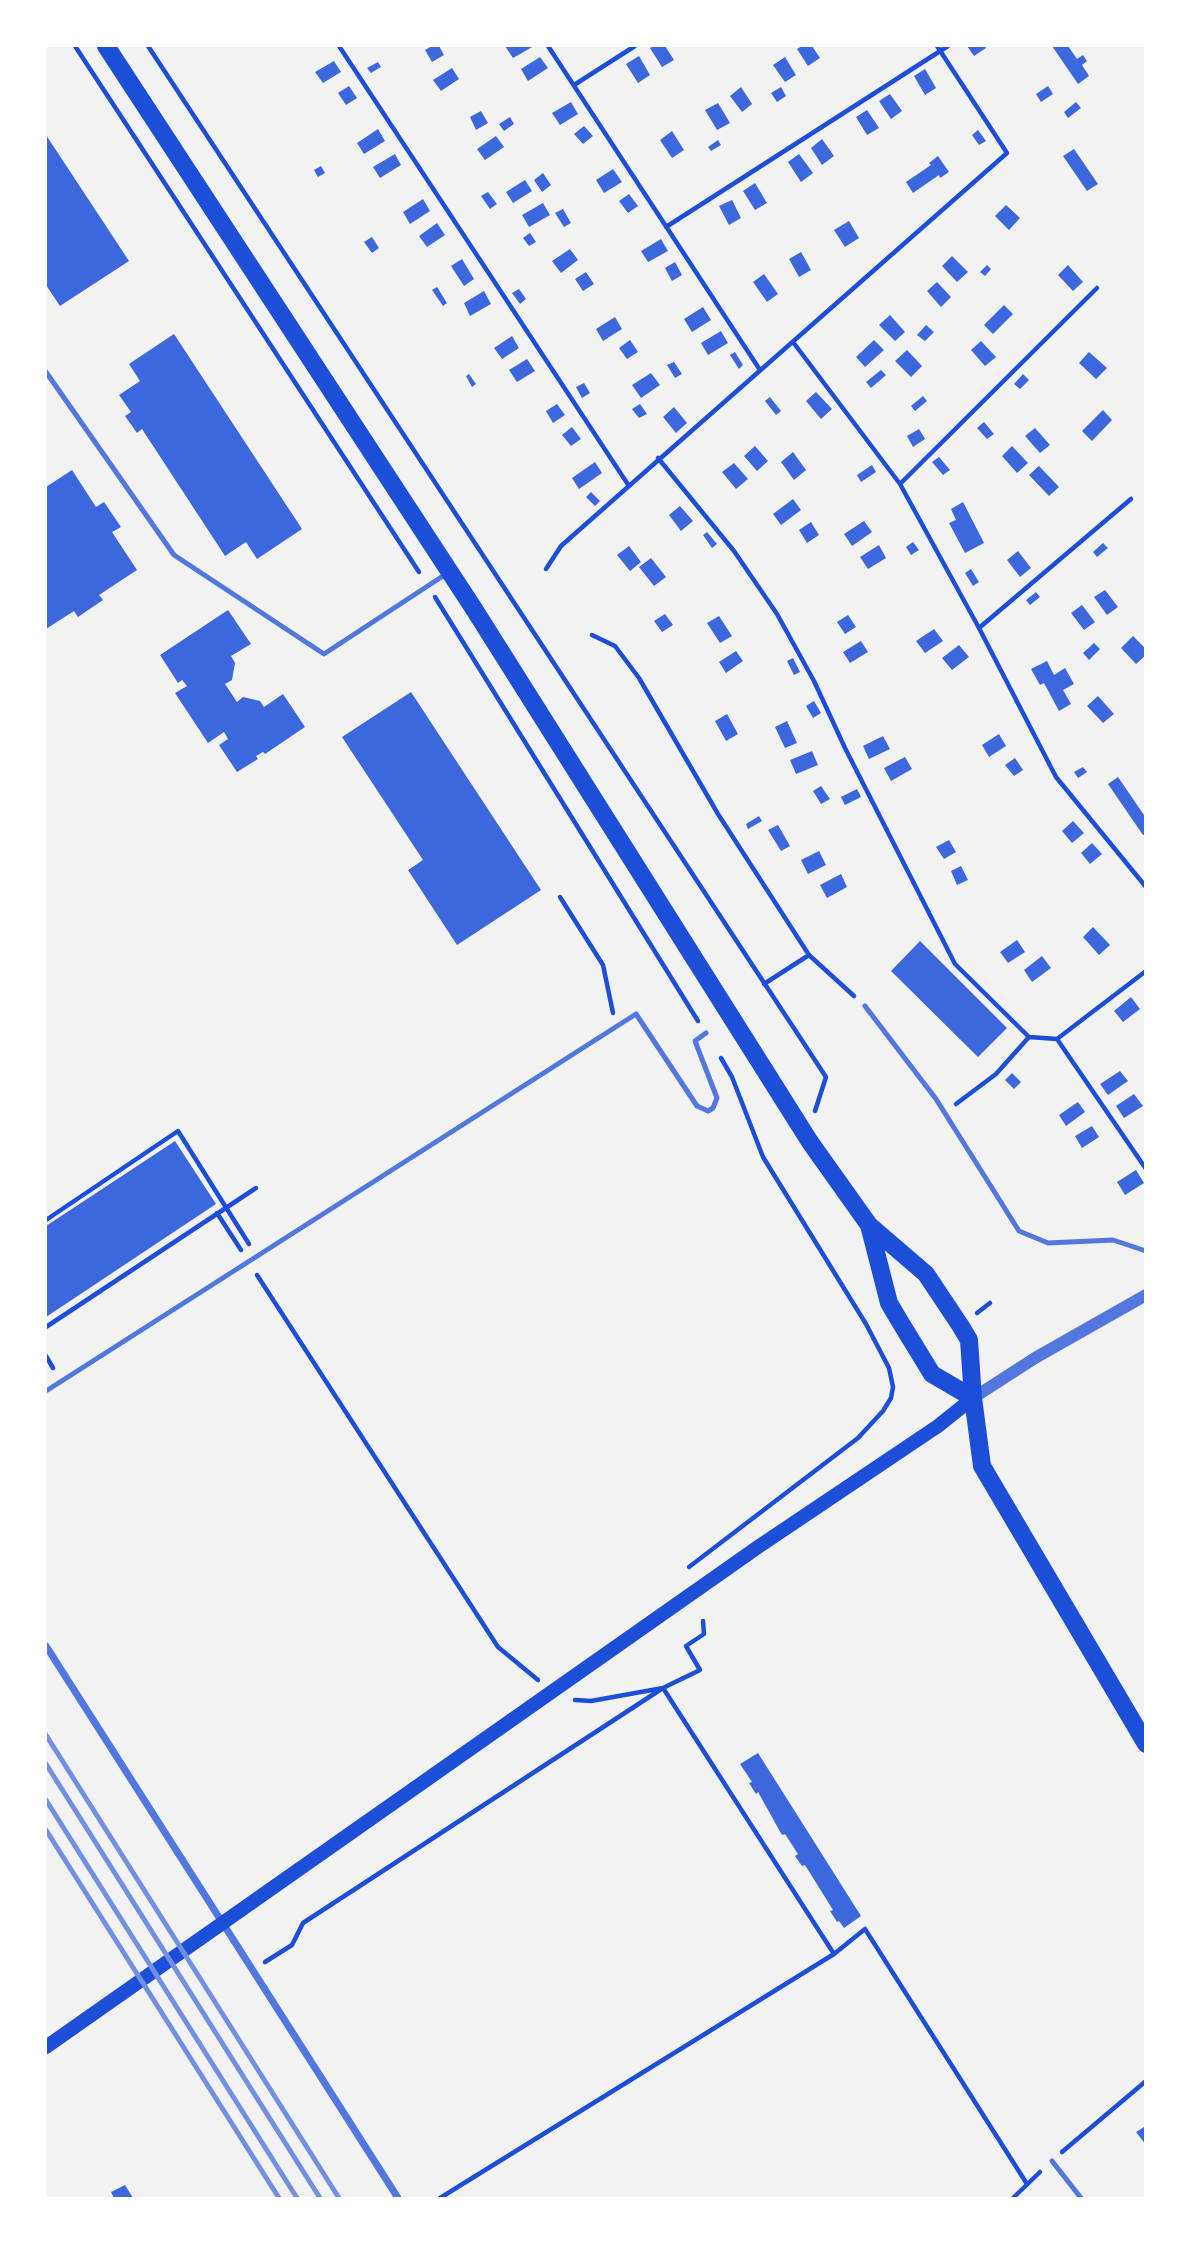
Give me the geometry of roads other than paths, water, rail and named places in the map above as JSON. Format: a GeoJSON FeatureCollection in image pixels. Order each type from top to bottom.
{"type":"FeatureCollection","features":[{"type":"Feature","properties":{"kind":"main road"},"geometry":{"type":"LineString","coordinates":[[106,46],[449,572],[810,1142],[869,1224],[926,1274],[969,1340],[982,1465],[1146,1744]]}},
{"type":"Feature","properties":{"kind":"main road"},"geometry":{"type":"LineString","coordinates":[[869,1224],[889,1303],[899,1320],[932,1374],[973,1398]]}},
{"type":"Feature","properties":{"kind":"main road"},"geometry":{"type":"LineString","coordinates":[[46,2047],[758,1547],[938,1426],[973,1398]]}},
{"type":"Feature","properties":{"kind":"street"},"geometry":{"type":"LineString","coordinates":[[973,1398],[1035,1358],[1146,1295]]}},
{"type":"Feature","properties":{"kind":"street"},"geometry":{"type":"LineString","coordinates":[[46,1646],[398,2199]]}},
{"type":"Feature","properties":{"kind":"lane"},"geometry":{"type":"LineString","coordinates":[[46,372],[174,555],[324,654],[449,572]]}},
{"type":"Feature","properties":{"kind":"lane"},"geometry":{"type":"LineString","coordinates":[[865,1006],[936,1099],[1019,1231],[1048,1243],[1113,1240],[1146,1251]]}},
{"type":"Feature","properties":{"kind":"lane"},"geometry":{"type":"LineString","coordinates":[[46,1391],[247,1260],[636,1014],[697,1106],[708,1111],[713,1108],[718,1098],[695,1041],[706,1033]]}},
{"type":"Feature","properties":{"kind":"lane"},"geometry":{"type":"LineString","coordinates":[[1052,2161],[1081,2199]]}},
{"type":"Feature","properties":{"kind":"railway"},"geometry":{"type":"LineString","coordinates":[[46,1735],[339,2198]]}},
{"type":"Feature","properties":{"kind":"railway"},"geometry":{"type":"LineString","coordinates":[[46,1764],[320,2198]]}},
{"type":"Feature","properties":{"kind":"railway"},"geometry":{"type":"LineString","coordinates":[[46,1800],[297,2198]]}},
{"type":"Feature","properties":{"kind":"railway"},"geometry":{"type":"LineString","coordinates":[[46,1830],[279,2198]]}}]}
